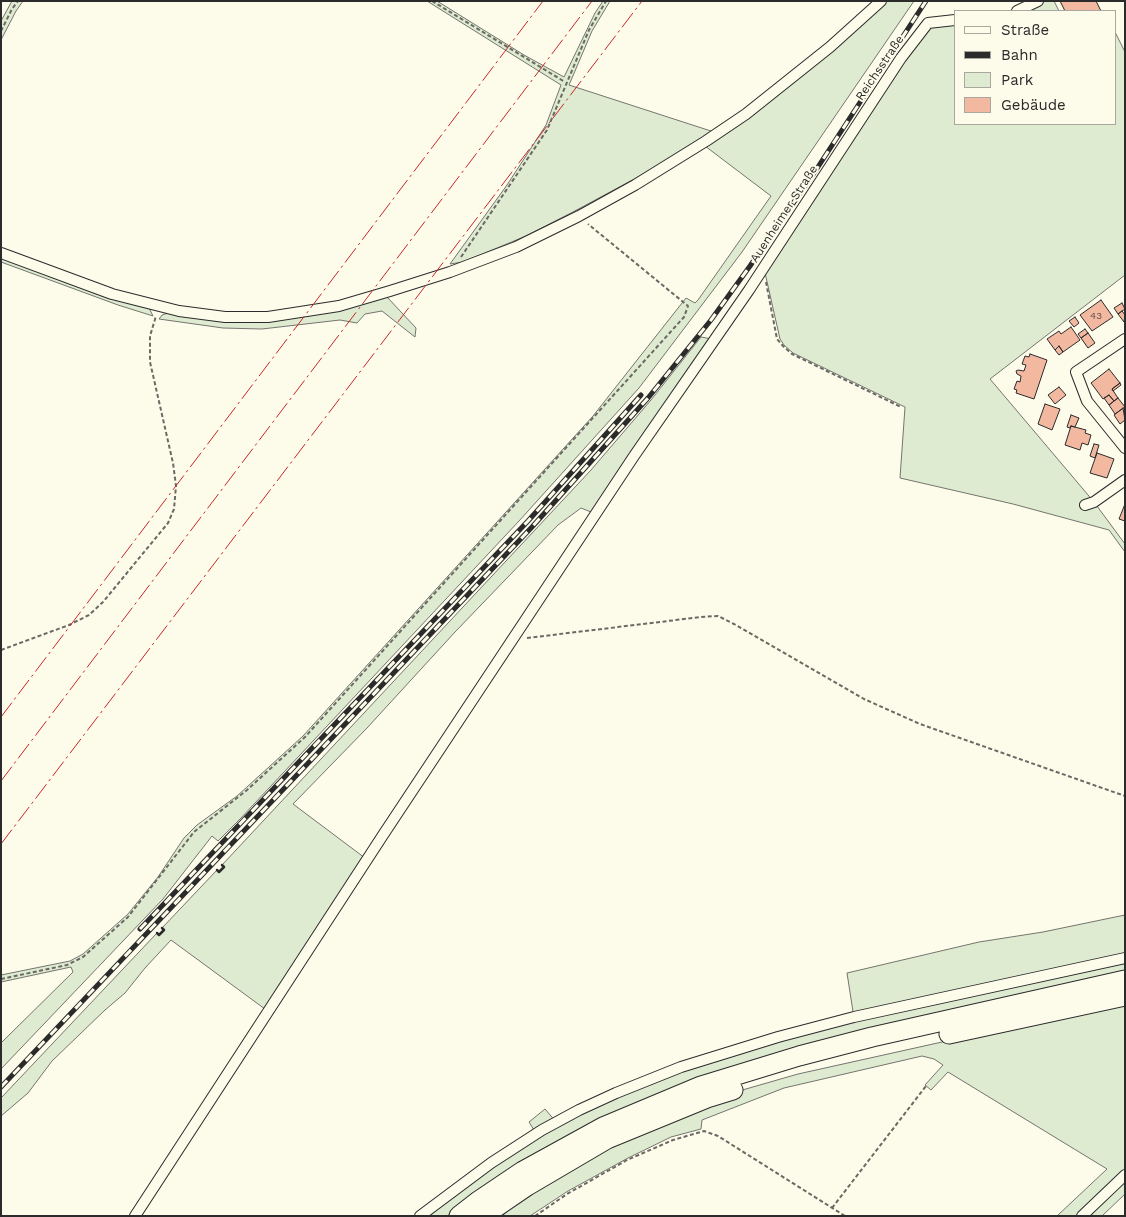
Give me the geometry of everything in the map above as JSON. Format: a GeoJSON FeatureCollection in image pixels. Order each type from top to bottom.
{"type":"FeatureCollection","features":[{"type":"Feature","properties":{"kind":"highway"},"geometry":{"type":"LineString","coordinates":[[459,1216],[523,1171],[603,1127],[701,1086],[799,1056],[872,1037],[1125,980]]}},
{"type":"Feature","properties":{"kind":"highway"},"geometry":{"type":"LineString","coordinates":[[487,1213],[527,1186],[607,1139],[708,1098],[823,1062],[1125,996]]}},
{"type":"Feature","properties":{"kind":"street"},"geometry":{"type":"LineString","coordinates":[[1,253],[112,294],[159,306],[225,317],[268,317],[339,306],[450,272],[516,247],[579,216],[706,141],[746,114],[830,46],[881,1]]}},
{"type":"Feature","properties":{"kind":"street"},"geometry":{"type":"LineString","coordinates":[[1018,10],[1038,1]]}},
{"type":"Feature","properties":{"kind":"street","name":"Reichsstraße"},"geometry":{"type":"LineString","coordinates":[[840,151],[901,58],[928,22],[954,20]]}},
{"type":"Feature","properties":{"kind":"street","name":"Auenheimer Straße"},"geometry":{"type":"LineString","coordinates":[[135,1216],[512,640],[634,456],[764,268],[840,151]]}},
{"type":"Feature","properties":{"kind":"street"},"geometry":{"type":"LineString","coordinates":[[1125,339],[1076,372],[1087,401],[1125,448]]}},
{"type":"Feature","properties":{"kind":"street"},"geometry":{"type":"LineString","coordinates":[[1085,505],[1094,502],[1125,480]]}},
{"type":"Feature","properties":{"kind":"street"},"geometry":{"type":"LineString","coordinates":[[420,1216],[491,1163],[542,1130],[616,1093],[681,1067],[778,1037],[854,1017],[1125,958]]}},
{"type":"Feature","properties":{"kind":"street"},"geometry":{"type":"LineString","coordinates":[[1082,1216],[1125,1175]]}},
{"type":"Feature","properties":{"kind":"path"},"geometry":{"type":"LineString","coordinates":[[1,31],[18,1]]}},
{"type":"Feature","properties":{"kind":"path"},"geometry":{"type":"LineString","coordinates":[[432,1],[565,83]]}},
{"type":"Feature","properties":{"kind":"path"},"geometry":{"type":"LineString","coordinates":[[450,272],[547,130],[565,83],[589,30],[606,1]]}},
{"type":"Feature","properties":{"kind":"path"},"geometry":{"type":"LineString","coordinates":[[1,979],[66,965],[83,957],[128,918],[194,832],[247,790],[305,737],[684,317],[688,306],[579,216]]}},
{"type":"Feature","properties":{"kind":"path"},"geometry":{"type":"LineString","coordinates":[[764,268],[777,339],[783,346],[792,354],[901,407]]}},
{"type":"Feature","properties":{"kind":"path"},"geometry":{"type":"LineString","coordinates":[[1,650],[69,625],[89,615],[168,523],[174,509],[176,486],[173,462],[150,362],[150,336],[159,306]]}},
{"type":"Feature","properties":{"kind":"path"},"geometry":{"type":"LineString","coordinates":[[512,640],[718,616],[864,699],[904,717],[1125,796]]}},
{"type":"Feature","properties":{"kind":"path"},"geometry":{"type":"LineString","coordinates":[[832,1208],[926,1086]]}},
{"type":"Feature","properties":{"kind":"path"},"geometry":{"type":"LineString","coordinates":[[535,1216],[567,1194],[627,1160],[673,1140],[704,1131],[718,1136],[845,1216]]}},
{"type":"Feature","properties":{"kind":"green space"},"geometry":{"type":"Polygon","coordinates":[[[12,1],[23,1],[1,40],[1,21],[12,1]]]}},
{"type":"Feature","properties":{"kind":"green space"},"geometry":{"type":"Polygon","coordinates":[[[427,1],[437,1],[524,55],[564,77],[595,13],[603,1],[610,1],[592,31],[569,85],[714,132],[653,169],[526,236],[463,262],[450,264],[507,185],[546,125],[561,85],[427,1]]]}},
{"type":"Feature","properties":{"kind":"green space"},"geometry":{"type":"Polygon","coordinates":[[[887,1],[914,1],[742,252],[639,388],[519,521],[240,819],[218,841],[212,836],[163,899],[1,1069],[1,1043],[73,972],[71,967],[1,982],[1,975],[70,961],[83,954],[128,914],[158,877],[184,838],[197,825],[237,796],[303,736],[593,416],[686,298],[695,303],[698,300],[771,196],[705,146],[887,1]]]}},
{"type":"Feature","properties":{"kind":"green space"},"geometry":{"type":"Polygon","coordinates":[[[1043,1],[1054,1],[1058,10],[1023,10],[1043,1]]]}},
{"type":"Feature","properties":{"kind":"green space"},"geometry":{"type":"Polygon","coordinates":[[[954,22],[954,125],[1116,125],[1116,34],[1125,52],[1125,275],[990,379],[1094,502],[1125,544],[1125,552],[1109,530],[1013,504],[900,478],[905,407],[793,353],[780,339],[763,264],[929,24],[954,22]]]}},
{"type":"Feature","properties":{"kind":"green space"},"geometry":{"type":"Polygon","coordinates":[[[1,256],[149,308],[153,316],[1,262],[1,256]]]}},
{"type":"Feature","properties":{"kind":"green space"},"geometry":{"type":"Polygon","coordinates":[[[387,297],[416,328],[415,337],[382,311],[365,314],[357,323],[340,320],[262,329],[223,328],[159,319],[162,315],[168,313],[220,321],[387,297]]]}},
{"type":"Feature","properties":{"kind":"green space"},"geometry":{"type":"Polygon","coordinates":[[[701,337],[712,339],[591,512],[581,508],[558,525],[293,804],[369,861],[269,1012],[171,940],[125,993],[52,1061],[28,1093],[1,1116],[1,1098],[157,933],[159,934],[163,930],[162,928],[217,870],[219,871],[224,867],[222,865],[591,470],[651,400],[701,337]]]}},
{"type":"Feature","properties":{"kind":"green space"},"geometry":{"type":"Polygon","coordinates":[[[1125,915],[1125,973],[878,1028],[503,1175],[447,1216],[422,1216],[537,1135],[529,1122],[545,1109],[557,1123],[683,1068],[854,1018],[847,973],[979,942],[1043,932],[1125,915]]]}},
{"type":"Feature","properties":{"kind":"green space"},"geometry":{"type":"Polygon","coordinates":[[[1125,1004],[1125,1194],[1102,1216],[1057,1216],[1107,1169],[948,1072],[931,1090],[925,1085],[943,1065],[934,1059],[922,1056],[784,1088],[702,1120],[701,1129],[671,1137],[628,1158],[568,1191],[530,1216],[502,1216],[518,1202],[607,1147],[732,1093],[798,1074],[1032,1022],[1125,1004]]]}},
{"type":"Feature","properties":{"kind":"building"},"geometry":{"type":"Polygon","coordinates":[[[1060,1],[1096,1],[1100,10],[1064,10],[1060,1]]]}},
{"type":"Feature","properties":{"kind":"building"},"geometry":{"type":"Polygon","coordinates":[[[1101,300],[1113,317],[1092,331],[1080,315],[1101,300]]]}},
{"type":"Feature","properties":{"kind":"building"},"geometry":{"type":"Polygon","coordinates":[[[1122,303],[1125,309],[1118,314],[1114,308],[1122,303]]]}},
{"type":"Feature","properties":{"kind":"building"},"geometry":{"type":"Polygon","coordinates":[[[1122,311],[1125,315],[1124,322],[1118,314],[1122,311]]]}},
{"type":"Feature","properties":{"kind":"building"},"geometry":{"type":"Polygon","coordinates":[[[1075,317],[1079,323],[1074,327],[1069,321],[1075,317]]]}},
{"type":"Feature","properties":{"kind":"building"},"geometry":{"type":"Polygon","coordinates":[[[1071,327],[1080,340],[1063,352],[1059,346],[1055,350],[1047,339],[1059,331],[1061,334],[1071,327]]]}},
{"type":"Feature","properties":{"kind":"building"},"geometry":{"type":"Polygon","coordinates":[[[1085,329],[1088,333],[1081,338],[1078,334],[1085,329]]]}},
{"type":"Feature","properties":{"kind":"building"},"geometry":{"type":"Polygon","coordinates":[[[1088,333],[1095,343],[1088,348],[1081,338],[1088,333]]]}},
{"type":"Feature","properties":{"kind":"building"},"geometry":{"type":"Polygon","coordinates":[[[1059,346],[1063,352],[1059,355],[1055,350],[1059,346]]]}},
{"type":"Feature","properties":{"kind":"building"},"geometry":{"type":"Polygon","coordinates":[[[1030,354],[1047,360],[1034,399],[1016,393],[1017,390],[1014,389],[1017,381],[1020,382],[1021,376],[1016,371],[1024,371],[1026,365],[1022,364],[1025,356],[1029,357],[1030,354]]]}},
{"type":"Feature","properties":{"kind":"building"},"geometry":{"type":"Polygon","coordinates":[[[1109,369],[1120,383],[1112,389],[1118,398],[1114,401],[1109,395],[1103,399],[1091,383],[1109,369]]]}},
{"type":"Feature","properties":{"kind":"building"},"geometry":{"type":"Polygon","coordinates":[[[1120,383],[1121,385],[1113,391],[1112,389],[1120,383]]]}},
{"type":"Feature","properties":{"kind":"building"},"geometry":{"type":"Polygon","coordinates":[[[1059,387],[1066,395],[1055,404],[1048,395],[1059,387]]]}},
{"type":"Feature","properties":{"kind":"building"},"geometry":{"type":"Polygon","coordinates":[[[1109,395],[1114,401],[1109,405],[1104,398],[1109,395]]]}},
{"type":"Feature","properties":{"kind":"building"},"geometry":{"type":"Polygon","coordinates":[[[1118,398],[1125,407],[1115,414],[1109,405],[1118,398]]]}},
{"type":"Feature","properties":{"kind":"building"},"geometry":{"type":"Polygon","coordinates":[[[1045,404],[1060,409],[1052,430],[1038,424],[1045,404]]]}},
{"type":"Feature","properties":{"kind":"building"},"geometry":{"type":"Polygon","coordinates":[[[1123,408],[1125,420],[1120,424],[1114,415],[1123,408]]]}},
{"type":"Feature","properties":{"kind":"building"},"geometry":{"type":"Polygon","coordinates":[[[1071,415],[1079,418],[1075,427],[1071,426],[1070,428],[1067,427],[1071,415]]]}},
{"type":"Feature","properties":{"kind":"building"},"geometry":{"type":"Polygon","coordinates":[[[1071,426],[1086,430],[1085,433],[1091,435],[1088,445],[1082,443],[1080,450],[1065,445],[1071,426]]]}},
{"type":"Feature","properties":{"kind":"building"},"geometry":{"type":"Polygon","coordinates":[[[1094,444],[1099,445],[1095,458],[1090,456],[1094,444]]]}},
{"type":"Feature","properties":{"kind":"building"},"geometry":{"type":"Polygon","coordinates":[[[1097,453],[1114,459],[1107,478],[1090,473],[1097,453]]]}},
{"type":"Feature","properties":{"kind":"building"},"geometry":{"type":"Polygon","coordinates":[[[1125,504],[1125,521],[1119,519],[1125,504]]]}},
{"type":"Feature","properties":{"kind":"railway"},"geometry":{"type":"LineString","coordinates":[[1,1087],[532,527],[648,398],[711,320],[750,266],[816,170],[926,1]]}},
{"type":"Feature","properties":{"kind":"railway"},"geometry":{"type":"LineString","coordinates":[[140,929],[528,521],[641,395]]}},
{"type":"Feature","properties":{"kind":"fence"},"geometry":{"type":"LineString","coordinates":[[217,870],[219,872],[224,867],[222,865]]}},
{"type":"Feature","properties":{"kind":"fence"},"geometry":{"type":"LineString","coordinates":[[157,933],[159,935],[164,930],[162,928]]}},
{"type":"Feature","properties":{"kind":"wall"},"geometry":{"type":"LineString","coordinates":[[217,870],[219,872],[224,867],[222,865]]}},
{"type":"Feature","properties":{"kind":"wall"},"geometry":{"type":"LineString","coordinates":[[157,933],[159,935],[164,930],[162,928]]}},
{"type":"Feature","properties":{"kind":"power"},"geometry":{"type":"LineString","coordinates":[[1,717],[543,1]]}},
{"type":"Feature","properties":{"kind":"power"},"geometry":{"type":"LineString","coordinates":[[1,781],[592,1]]}},
{"type":"Feature","properties":{"kind":"power"},"geometry":{"type":"LineString","coordinates":[[1,844],[642,1]]}}]}
